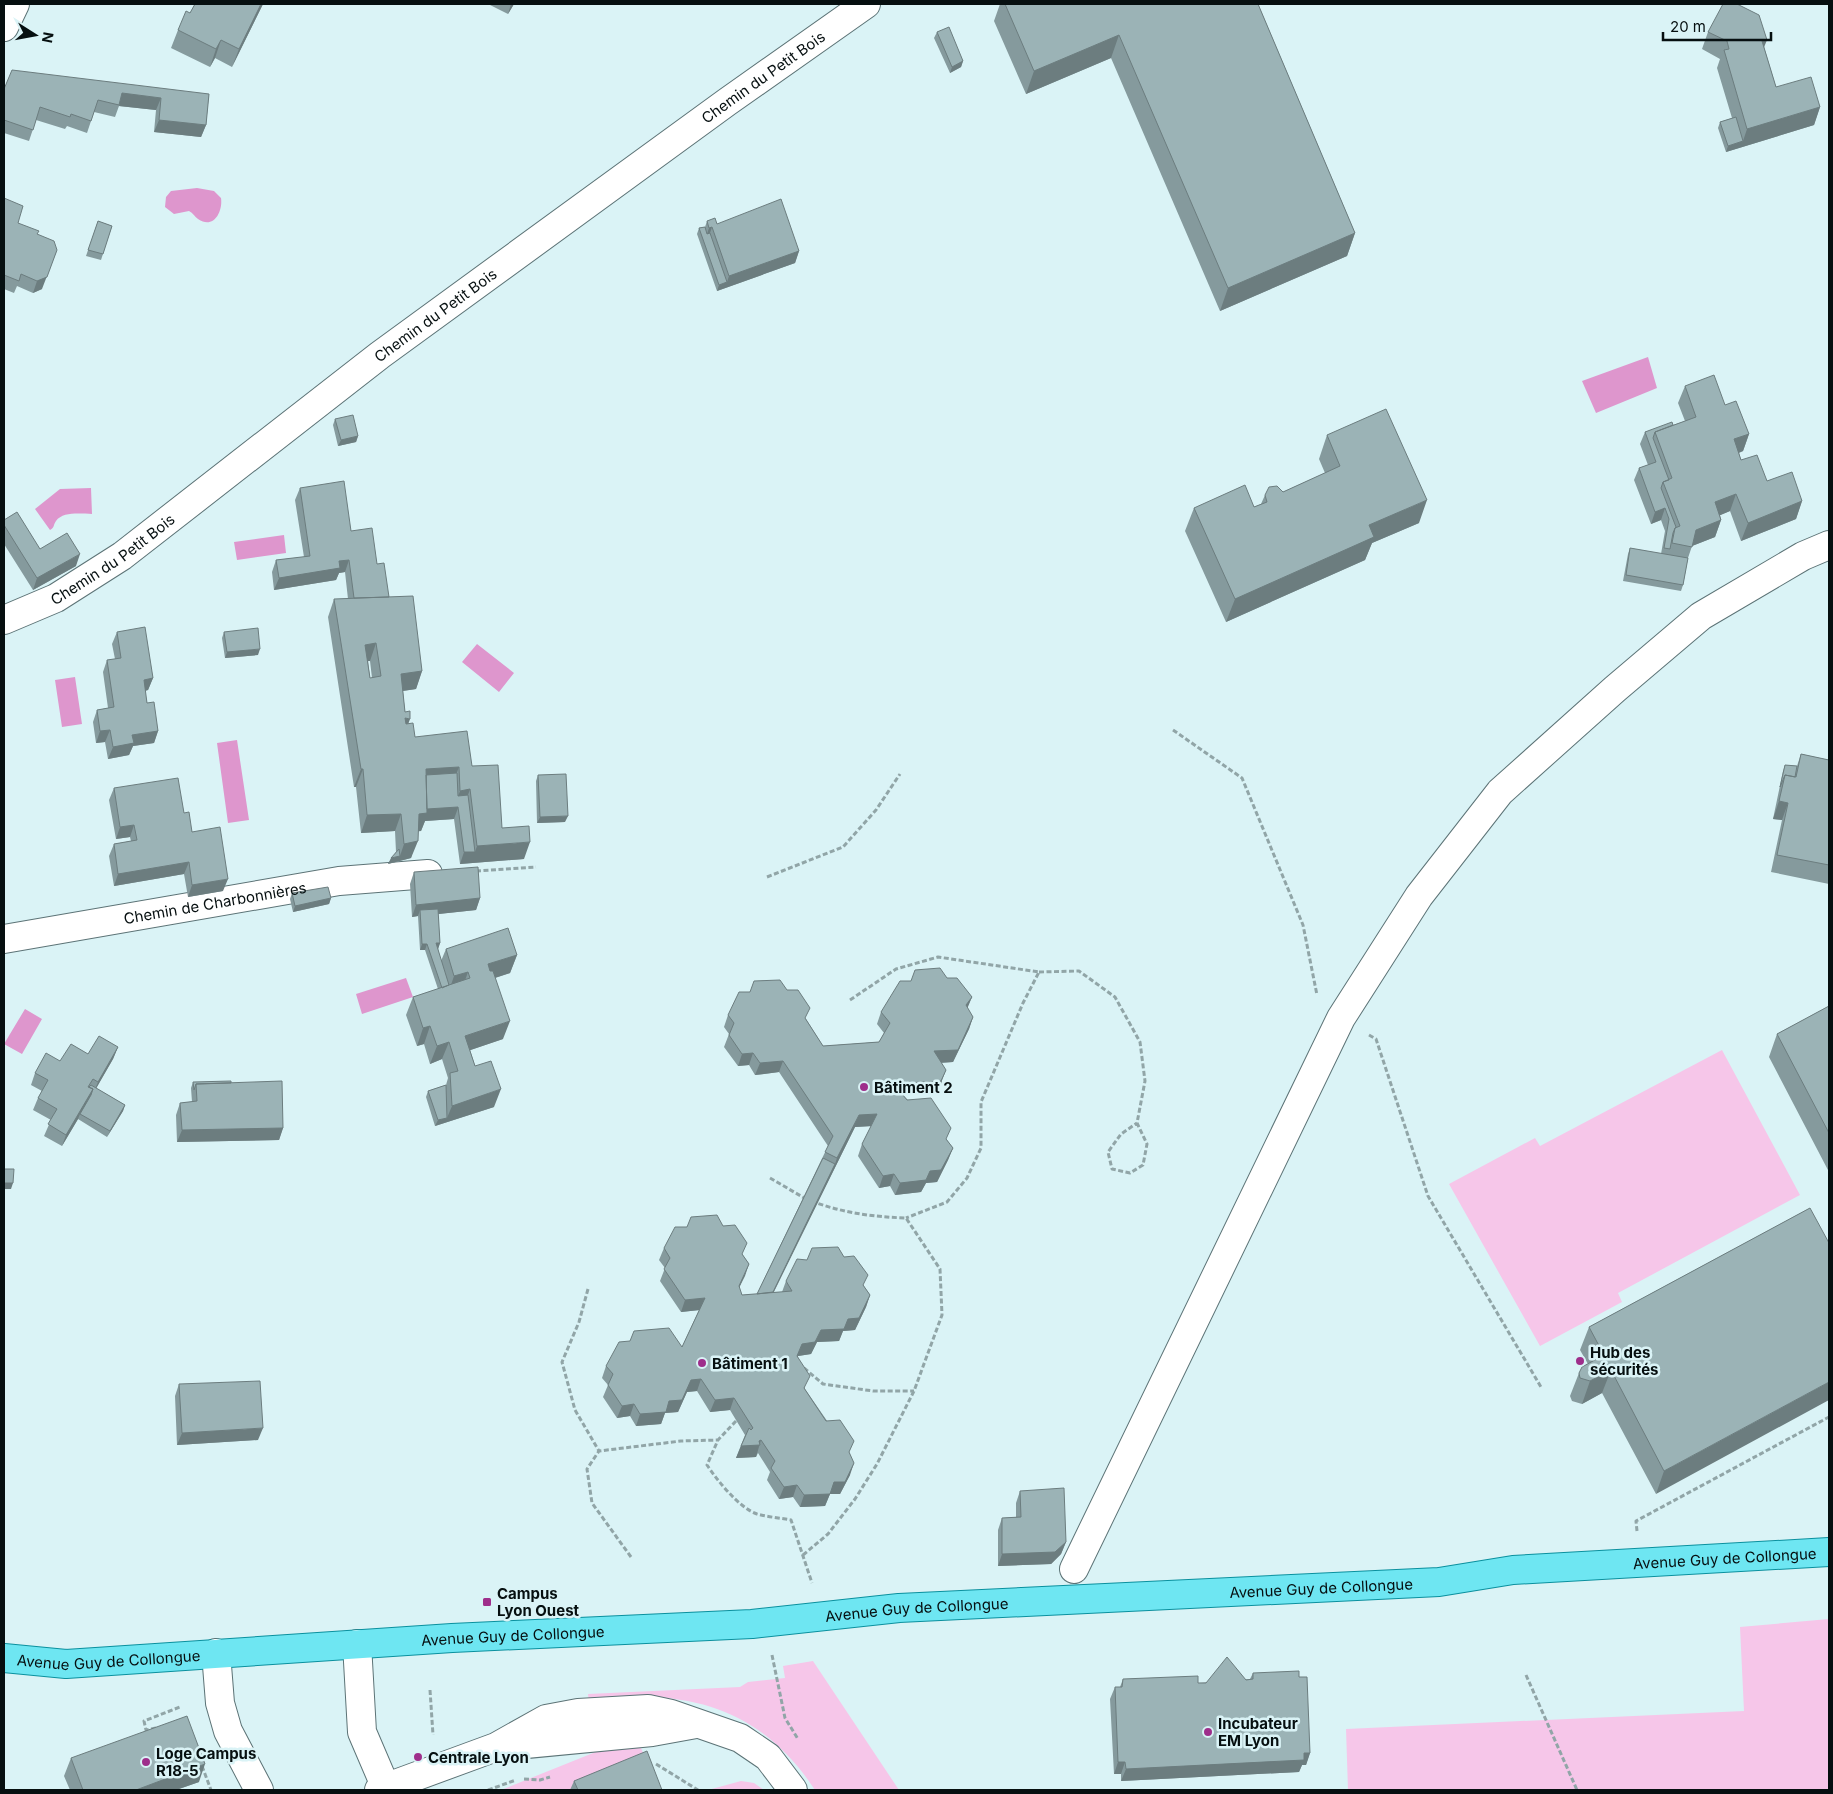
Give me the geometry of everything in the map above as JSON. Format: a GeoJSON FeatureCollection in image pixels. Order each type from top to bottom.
{"type":"FeatureCollection","features":[{"type":"Feature","properties":{"kind":"main road","name":"Avenue Guy de Collongue"},"geometry":{"type":"LineString","coordinates":[[4,1658],[66,1664],[357,1644],[752,1624],[899,1608],[1438,1582],[1513,1570],[1829,1552]]}},
{"type":"Feature","properties":{"kind":"street"},"geometry":{"type":"LineString","coordinates":[[4,27],[15,4]]}},
{"type":"Feature","properties":{"kind":"street","name":"Chemin du Petit Bois"},"geometry":{"type":"LineString","coordinates":[[4,620],[56,598],[122,556],[380,355],[726,102],[866,4]]}},
{"type":"Feature","properties":{"kind":"street"},"geometry":{"type":"LineString","coordinates":[[1074,1569],[1340,1018],[1419,896],[1500,792],[1614,689],[1701,616],[1803,556],[1829,545]]}},
{"type":"Feature","properties":{"kind":"street","name":"Chemin de Charbonnières"},"geometry":{"type":"LineString","coordinates":[[4,939],[339,881],[428,874]]}},
{"type":"Feature","properties":{"kind":"street"},"geometry":{"type":"LineString","coordinates":[[357,1644],[362,1732],[382,1789],[496,1747],[652,1732],[698,1724],[747,1742],[768,1758],[793,1790]]}},
{"type":"Feature","properties":{"kind":"street"},"geometry":{"type":"LineString","coordinates":[[216,1653],[220,1703],[228,1731],[259,1790]]}},
{"type":"Feature","properties":{"kind":"path"},"geometry":{"type":"LineString","coordinates":[[767,877],[843,847],[876,810],[900,774]]}},
{"type":"Feature","properties":{"kind":"path"},"geometry":{"type":"LineString","coordinates":[[428,874],[536,867]]}},
{"type":"Feature","properties":{"kind":"path"},"geometry":{"type":"LineString","coordinates":[[850,1000],[870,984],[896,969],[938,957],[1039,972],[1079,971],[1115,997],[1140,1042],[1145,1081],[1137,1123],[1147,1144],[1143,1165],[1130,1173],[1112,1170],[1108,1152],[1121,1134],[1137,1123]]}},
{"type":"Feature","properties":{"kind":"path"},"geometry":{"type":"LineString","coordinates":[[770,1178],[798,1196],[833,1209],[877,1217],[906,1218],[946,1202],[967,1178],[981,1148],[981,1102],[1023,1003],[1039,972]]}},
{"type":"Feature","properties":{"kind":"path"},"geometry":{"type":"LineString","coordinates":[[803,1555],[828,1534],[855,1499],[877,1464],[914,1391],[942,1315],[940,1269],[906,1218]]}},
{"type":"Feature","properties":{"kind":"path"},"geometry":{"type":"LineString","coordinates":[[588,1289],[579,1322],[562,1362],[574,1410],[599,1451]]}},
{"type":"Feature","properties":{"kind":"path"},"geometry":{"type":"LineString","coordinates":[[797,1363],[823,1384],[873,1391],[914,1391]]}},
{"type":"Feature","properties":{"kind":"path"},"geometry":{"type":"LineString","coordinates":[[1636,1521],[1829,1417]]}},
{"type":"Feature","properties":{"kind":"path"},"geometry":{"type":"LineString","coordinates":[[736,1421],[718,1440],[707,1465],[717,1480],[754,1513],[791,1520],[812,1583]]}},
{"type":"Feature","properties":{"kind":"path"},"geometry":{"type":"LineString","coordinates":[[631,1557],[592,1503],[587,1469],[599,1451],[681,1441],[718,1440]]}},
{"type":"Feature","properties":{"kind":"path"},"geometry":{"type":"LineString","coordinates":[[772,1654],[784,1718],[801,1743]]}},
{"type":"Feature","properties":{"kind":"path"},"geometry":{"type":"LineString","coordinates":[[1526,1675],[1577,1790]]}},
{"type":"Feature","properties":{"kind":"path"},"geometry":{"type":"LineString","coordinates":[[166,1726],[146,1730],[144,1721],[180,1708]]}},
{"type":"Feature","properties":{"kind":"path"},"geometry":{"type":"LineString","coordinates":[[201,1763],[211,1790]]}},
{"type":"Feature","properties":{"kind":"shaded area"},"geometry":{"type":"Polygon","coordinates":[[[197,188],[214,191],[221,198],[219,213],[213,221],[204,222],[189,211],[174,214],[165,207],[166,197],[171,191],[197,188]]]}},
{"type":"Feature","properties":{"kind":"shaded area"},"geometry":{"type":"Polygon","coordinates":[[[1648,357],[1657,388],[1596,413],[1582,381],[1648,357]]]}},
{"type":"Feature","properties":{"kind":"shaded area"},"geometry":{"type":"Polygon","coordinates":[[[91,488],[92,514],[63,516],[56,521],[50,530],[35,509],[60,489],[91,488]]]}},
{"type":"Feature","properties":{"kind":"shaded area"},"geometry":{"type":"Polygon","coordinates":[[[284,535],[286,553],[237,560],[234,542],[284,535]]]}},
{"type":"Feature","properties":{"kind":"shaded area"},"geometry":{"type":"Polygon","coordinates":[[[477,644],[514,673],[499,692],[462,662],[477,644]]]}},
{"type":"Feature","properties":{"kind":"shaded area"},"geometry":{"type":"Polygon","coordinates":[[[75,677],[82,724],[62,727],[55,680],[75,677]]]}},
{"type":"Feature","properties":{"kind":"shaded area"},"geometry":{"type":"Polygon","coordinates":[[[237,740],[249,820],[228,823],[217,743],[237,740]]]}},
{"type":"Feature","properties":{"kind":"shaded area"},"geometry":{"type":"Polygon","coordinates":[[[406,978],[413,997],[362,1014],[356,994],[406,978]]]}},
{"type":"Feature","properties":{"kind":"shaded area"},"geometry":{"type":"Polygon","coordinates":[[[25,1009],[42,1019],[22,1054],[4,1044],[25,1009]]]}},
{"type":"Feature","properties":{"kind":"shaded area"},"geometry":{"type":"Polygon","coordinates":[[[1722,1050],[1800,1195],[1618,1293],[1622,1302],[1540,1346],[1449,1184],[1535,1138],[1540,1146],[1722,1050]]]}},
{"type":"Feature","properties":{"kind":"shaded area"},"geometry":{"type":"Polygon","coordinates":[[[1829,1619],[1829,1790],[1348,1790],[1346,1729],[1744,1711],[1740,1627],[1829,1619]]]}},
{"type":"Feature","properties":{"kind":"shaded area"},"geometry":{"type":"Polygon","coordinates":[[[813,1661],[899,1790],[815,1790],[782,1750],[764,1734],[744,1721],[698,1703],[646,1697],[589,1702],[588,1694],[740,1687],[748,1682],[785,1678],[783,1666],[813,1661]]]}},
{"type":"Feature","properties":{"kind":"shaded area"},"geometry":{"type":"Polygon","coordinates":[[[630,1742],[641,1748],[658,1790],[501,1790],[618,1743],[630,1742]]]}},
{"type":"Feature","properties":{"kind":"shaded area"},"geometry":{"type":"Polygon","coordinates":[[[741,1781],[754,1783],[764,1790],[708,1790],[741,1781]]]}},
{"type":"Feature","properties":{"kind":"building"},"geometry":{"type":"Polygon","coordinates":[[[195,4],[261,4],[239,49],[221,40],[216,49],[178,30],[186,11],[190,13],[195,4]]]}},
{"type":"Feature","properties":{"kind":"building"},"geometry":{"type":"Polygon","coordinates":[[[1005,4],[1258,4],[1355,233],[1228,288],[1119,35],[1034,71],[1005,4]]]}},
{"type":"Feature","properties":{"kind":"building"},"geometry":{"type":"Polygon","coordinates":[[[1723,4],[1737,4],[1759,15],[1767,40],[1762,41],[1776,87],[1811,77],[1820,107],[1747,129],[1724,50],[1729,49],[1727,41],[1708,32],[1723,4]]]}},
{"type":"Feature","properties":{"kind":"building"},"geometry":{"type":"Polygon","coordinates":[[[949,27],[963,61],[952,67],[937,32],[949,27]]]}},
{"type":"Feature","properties":{"kind":"building"},"geometry":{"type":"Polygon","coordinates":[[[12,70],[209,94],[206,125],[159,120],[161,98],[122,93],[119,105],[98,100],[91,121],[71,114],[70,117],[40,107],[33,130],[4,120],[4,89],[12,70]]]}},
{"type":"Feature","properties":{"kind":"building"},"geometry":{"type":"Polygon","coordinates":[[[1736,117],[1743,141],[1728,146],[1720,122],[1736,117]]]}},
{"type":"Feature","properties":{"kind":"building"},"geometry":{"type":"Polygon","coordinates":[[[4,198],[23,206],[18,223],[39,231],[37,234],[54,241],[57,250],[47,277],[37,281],[21,274],[19,281],[4,275],[4,198]]]}},
{"type":"Feature","properties":{"kind":"building"},"geometry":{"type":"Polygon","coordinates":[[[781,199],[799,251],[729,276],[712,227],[709,228],[707,221],[715,218],[717,224],[781,199]]]}},
{"type":"Feature","properties":{"kind":"building"},"geometry":{"type":"Polygon","coordinates":[[[98,221],[112,226],[103,254],[88,250],[98,221]]]}},
{"type":"Feature","properties":{"kind":"building"},"geometry":{"type":"Polygon","coordinates":[[[705,227],[707,234],[710,233],[727,282],[719,285],[699,228],[705,227]]]}},
{"type":"Feature","properties":{"kind":"building"},"geometry":{"type":"Polygon","coordinates":[[[1714,375],[1725,405],[1736,401],[1749,434],[1734,439],[1741,460],[1757,455],[1767,481],[1792,472],[1802,501],[1748,523],[1736,494],[1715,502],[1721,520],[1696,530],[1692,547],[1672,543],[1675,528],[1680,526],[1663,482],[1672,478],[1655,432],[1696,417],[1685,386],[1714,375]]]}},
{"type":"Feature","properties":{"kind":"building"},"geometry":{"type":"Polygon","coordinates":[[[1386,409],[1427,500],[1369,525],[1374,537],[1235,599],[1194,508],[1245,485],[1254,507],[1267,502],[1265,495],[1269,487],[1277,486],[1283,492],[1340,466],[1327,435],[1386,409]]]}},
{"type":"Feature","properties":{"kind":"building"},"geometry":{"type":"Polygon","coordinates":[[[353,415],[358,436],[341,440],[335,419],[353,415]]]}},
{"type":"Feature","properties":{"kind":"building"},"geometry":{"type":"Polygon","coordinates":[[[1672,422],[1673,425],[1655,432],[1653,438],[1669,480],[1663,482],[1661,488],[1676,527],[1670,549],[1664,548],[1669,519],[1665,508],[1655,512],[1639,468],[1656,462],[1645,432],[1672,422]]]}},
{"type":"Feature","properties":{"kind":"building"},"geometry":{"type":"Polygon","coordinates":[[[344,481],[351,531],[372,528],[377,564],[384,563],[389,597],[354,598],[349,560],[339,561],[340,568],[279,578],[276,560],[310,556],[300,488],[344,481]]]}},
{"type":"Feature","properties":{"kind":"building"},"geometry":{"type":"Polygon","coordinates":[[[17,512],[40,549],[67,533],[80,554],[37,578],[4,525],[4,520],[17,512]]]}},
{"type":"Feature","properties":{"kind":"building"},"geometry":{"type":"Polygon","coordinates":[[[1630,548],[1688,558],[1683,585],[1626,575],[1630,548]]]}},
{"type":"Feature","properties":{"kind":"building"},"geometry":{"type":"Polygon","coordinates":[[[413,596],[422,671],[401,674],[405,712],[410,711],[410,719],[405,718],[406,724],[413,723],[415,737],[467,731],[472,766],[498,765],[502,828],[529,826],[530,842],[477,846],[470,789],[460,791],[459,767],[426,769],[427,813],[419,814],[418,841],[404,844],[401,814],[367,815],[363,769],[361,769],[334,599],[413,596]],[[376,643],[365,645],[370,678],[381,676],[376,643]]]}},
{"type":"Feature","properties":{"kind":"building"},"geometry":{"type":"Polygon","coordinates":[[[145,627],[153,678],[144,680],[147,703],[154,702],[158,731],[132,735],[134,743],[113,747],[110,730],[100,731],[97,710],[114,707],[107,660],[121,658],[117,632],[145,627]]]}},
{"type":"Feature","properties":{"kind":"building"},"geometry":{"type":"Polygon","coordinates":[[[258,628],[260,649],[227,652],[224,632],[258,628]]]}},
{"type":"Feature","properties":{"kind":"building"},"geometry":{"type":"Polygon","coordinates":[[[1801,754],[1829,760],[1829,865],[1777,855],[1788,803],[1779,801],[1785,775],[1796,777],[1801,754]]]}},
{"type":"Feature","properties":{"kind":"building"},"geometry":{"type":"Polygon","coordinates":[[[1785,765],[1797,766],[1795,777],[1785,775],[1780,787],[1785,765]]]}},
{"type":"Feature","properties":{"kind":"building"},"geometry":{"type":"Polygon","coordinates":[[[457,773],[458,796],[468,795],[475,852],[464,852],[458,807],[427,809],[426,775],[457,773]]]}},
{"type":"Feature","properties":{"kind":"building"},"geometry":{"type":"Polygon","coordinates":[[[566,774],[568,816],[540,817],[538,775],[566,774]]]}},
{"type":"Feature","properties":{"kind":"building"},"geometry":{"type":"Polygon","coordinates":[[[178,778],[184,813],[189,812],[192,832],[220,827],[228,879],[192,885],[189,862],[118,874],[114,844],[137,840],[134,825],[120,827],[114,788],[178,778]]]}},
{"type":"Feature","properties":{"kind":"building"},"geometry":{"type":"Polygon","coordinates":[[[399,849],[400,856],[391,858],[399,849]]]}},
{"type":"Feature","properties":{"kind":"building"},"geometry":{"type":"Polygon","coordinates":[[[478,867],[480,898],[416,905],[414,872],[478,867]]]}},
{"type":"Feature","properties":{"kind":"building"},"geometry":{"type":"Polygon","coordinates":[[[328,887],[331,898],[295,906],[292,893],[328,887]]]}},
{"type":"Feature","properties":{"kind":"building"},"geometry":{"type":"Polygon","coordinates":[[[438,909],[440,943],[436,943],[449,985],[442,988],[427,944],[422,944],[420,910],[438,909]]]}},
{"type":"Feature","properties":{"kind":"building"},"geometry":{"type":"Polygon","coordinates":[[[508,928],[517,955],[488,964],[490,971],[493,971],[510,1021],[465,1036],[475,1066],[491,1061],[501,1089],[452,1106],[450,1073],[458,1071],[449,1042],[437,1046],[430,1026],[423,1028],[413,997],[470,978],[468,972],[454,976],[446,949],[508,928]]]}},
{"type":"Feature","properties":{"kind":"building","name":"Bâtiment 2"},"geometry":{"type":"Polygon","coordinates":[[[940,968],[947,978],[957,978],[972,997],[966,1005],[973,1017],[958,1050],[934,1051],[946,1070],[941,1081],[907,1083],[902,1094],[907,1100],[931,1098],[951,1128],[946,1139],[953,1148],[941,1170],[930,1171],[926,1180],[900,1183],[894,1174],[883,1176],[862,1144],[877,1114],[859,1115],[837,1158],[825,1152],[833,1136],[783,1061],[760,1063],[753,1053],[742,1054],[729,1035],[734,1023],[728,1015],[739,992],[750,992],[754,981],[780,980],[787,990],[798,990],[810,1008],[805,1018],[823,1046],[879,1042],[890,1023],[881,1012],[900,981],[911,981],[915,970],[940,968]]]}},
{"type":"Feature","properties":{"kind":"building"},"geometry":{"type":"Polygon","coordinates":[[[1829,1006],[1829,1133],[1777,1034],[1829,1006]]]}},
{"type":"Feature","properties":{"kind":"building"},"geometry":{"type":"Polygon","coordinates":[[[99,1036],[118,1047],[98,1082],[93,1079],[88,1087],[93,1089],[66,1135],[48,1124],[57,1109],[38,1098],[48,1080],[35,1073],[46,1053],[60,1061],[71,1044],[88,1054],[99,1036]]]}},
{"type":"Feature","properties":{"kind":"building"},"geometry":{"type":"Polygon","coordinates":[[[231,1081],[231,1083],[196,1084],[194,1090],[193,1082],[231,1081]]]}},
{"type":"Feature","properties":{"kind":"building"},"geometry":{"type":"Polygon","coordinates":[[[282,1081],[283,1128],[182,1130],[180,1103],[197,1101],[196,1084],[282,1081]]]}},
{"type":"Feature","properties":{"kind":"building"},"geometry":{"type":"Polygon","coordinates":[[[91,1085],[125,1105],[110,1131],[80,1114],[91,1095],[93,1089],[89,1087],[91,1085]]]}},
{"type":"Feature","properties":{"kind":"building"},"geometry":{"type":"Polygon","coordinates":[[[446,1085],[447,1118],[438,1120],[428,1091],[446,1085]]]}},
{"type":"Feature","properties":{"kind":"building"},"geometry":{"type":"Polygon","coordinates":[[[823,1158],[835,1164],[773,1292],[757,1294],[823,1158]]]}},
{"type":"Feature","properties":{"kind":"building"},"geometry":{"type":"Polygon","coordinates":[[[4,1169],[14,1169],[13,1183],[4,1183],[4,1169]]]}},
{"type":"Feature","properties":{"kind":"building"},"geometry":{"type":"Polygon","coordinates":[[[1810,1208],[1829,1243],[1829,1382],[1664,1471],[1611,1370],[1590,1381],[1580,1378],[1579,1373],[1582,1367],[1604,1355],[1589,1327],[1810,1208]]]}},
{"type":"Feature","properties":{"kind":"building","name":"Bâtiment 1"},"geometry":{"type":"Polygon","coordinates":[[[717,1215],[723,1226],[735,1225],[747,1243],[742,1254],[749,1264],[739,1286],[742,1295],[792,1291],[786,1281],[797,1259],[807,1260],[812,1248],[838,1247],[844,1257],[854,1256],[868,1275],[863,1285],[870,1295],[859,1318],[848,1319],[844,1329],[821,1330],[815,1342],[802,1344],[797,1356],[810,1376],[804,1388],[826,1421],[840,1420],[854,1441],[849,1452],[854,1463],[845,1482],[834,1482],[830,1494],[804,1495],[797,1485],[784,1487],[771,1468],[775,1461],[761,1440],[759,1441],[760,1445],[741,1446],[749,1428],[751,1430],[753,1428],[734,1398],[715,1400],[701,1379],[691,1380],[682,1400],[669,1401],[666,1412],[640,1414],[634,1404],[622,1406],[608,1385],[613,1374],[606,1366],[619,1342],[630,1341],[634,1331],[669,1328],[682,1347],[705,1298],[685,1300],[664,1269],[670,1258],[664,1248],[675,1227],[687,1227],[691,1217],[717,1215]]]}},
{"type":"Feature","properties":{"kind":"building"},"geometry":{"type":"Polygon","coordinates":[[[260,1381],[263,1428],[182,1433],[179,1384],[260,1381]]]}},
{"type":"Feature","properties":{"kind":"building"},"geometry":{"type":"Polygon","coordinates":[[[1064,1488],[1066,1542],[1055,1552],[1002,1554],[1002,1518],[1021,1517],[1020,1491],[1064,1488]]]}},
{"type":"Feature","properties":{"kind":"building","name":"Incubateur EM Lyon"},"geometry":{"type":"Polygon","coordinates":[[[1227,1657],[1246,1680],[1253,1679],[1253,1673],[1299,1671],[1299,1677],[1307,1677],[1310,1753],[1304,1753],[1304,1760],[1126,1769],[1125,1762],[1118,1762],[1115,1687],[1122,1687],[1123,1679],[1198,1676],[1198,1683],[1206,1683],[1227,1657]]]}},
{"type":"Feature","properties":{"kind":"building","name":"Loge Campus R18-5"},"geometry":{"type":"Polygon","coordinates":[[[187,1716],[205,1764],[136,1790],[83,1790],[71,1758],[187,1716]]]}},
{"type":"Feature","properties":{"kind":"building"},"geometry":{"type":"Polygon","coordinates":[[[647,1751],[662,1790],[578,1790],[574,1781],[647,1751]]]}},
{"type":"Feature","properties":{"kind":"place","name":"Bâtiment 2"},"geometry":{"type":"Point","coordinates":[864,1087]}},
{"type":"Feature","properties":{"kind":"place","name":"Hub des sécurités"},"geometry":{"type":"Point","coordinates":[1580,1361]}},
{"type":"Feature","properties":{"kind":"place","name":"Bâtiment 1"},"geometry":{"type":"Point","coordinates":[702,1363]}},
{"type":"Feature","properties":{"kind":"place","name":"Campus Lyon Ouest"},"geometry":{"type":"Point","coordinates":[487,1602]}},
{"type":"Feature","properties":{"kind":"place","name":"Incubateur EM Lyon"},"geometry":{"type":"Point","coordinates":[1208,1732]}},
{"type":"Feature","properties":{"kind":"place","name":"Centrale Lyon"},"geometry":{"type":"Point","coordinates":[418,1757]}},
{"type":"Feature","properties":{"kind":"place","name":"Loge Campus R18-5"},"geometry":{"type":"Point","coordinates":[146,1762]}}]}
